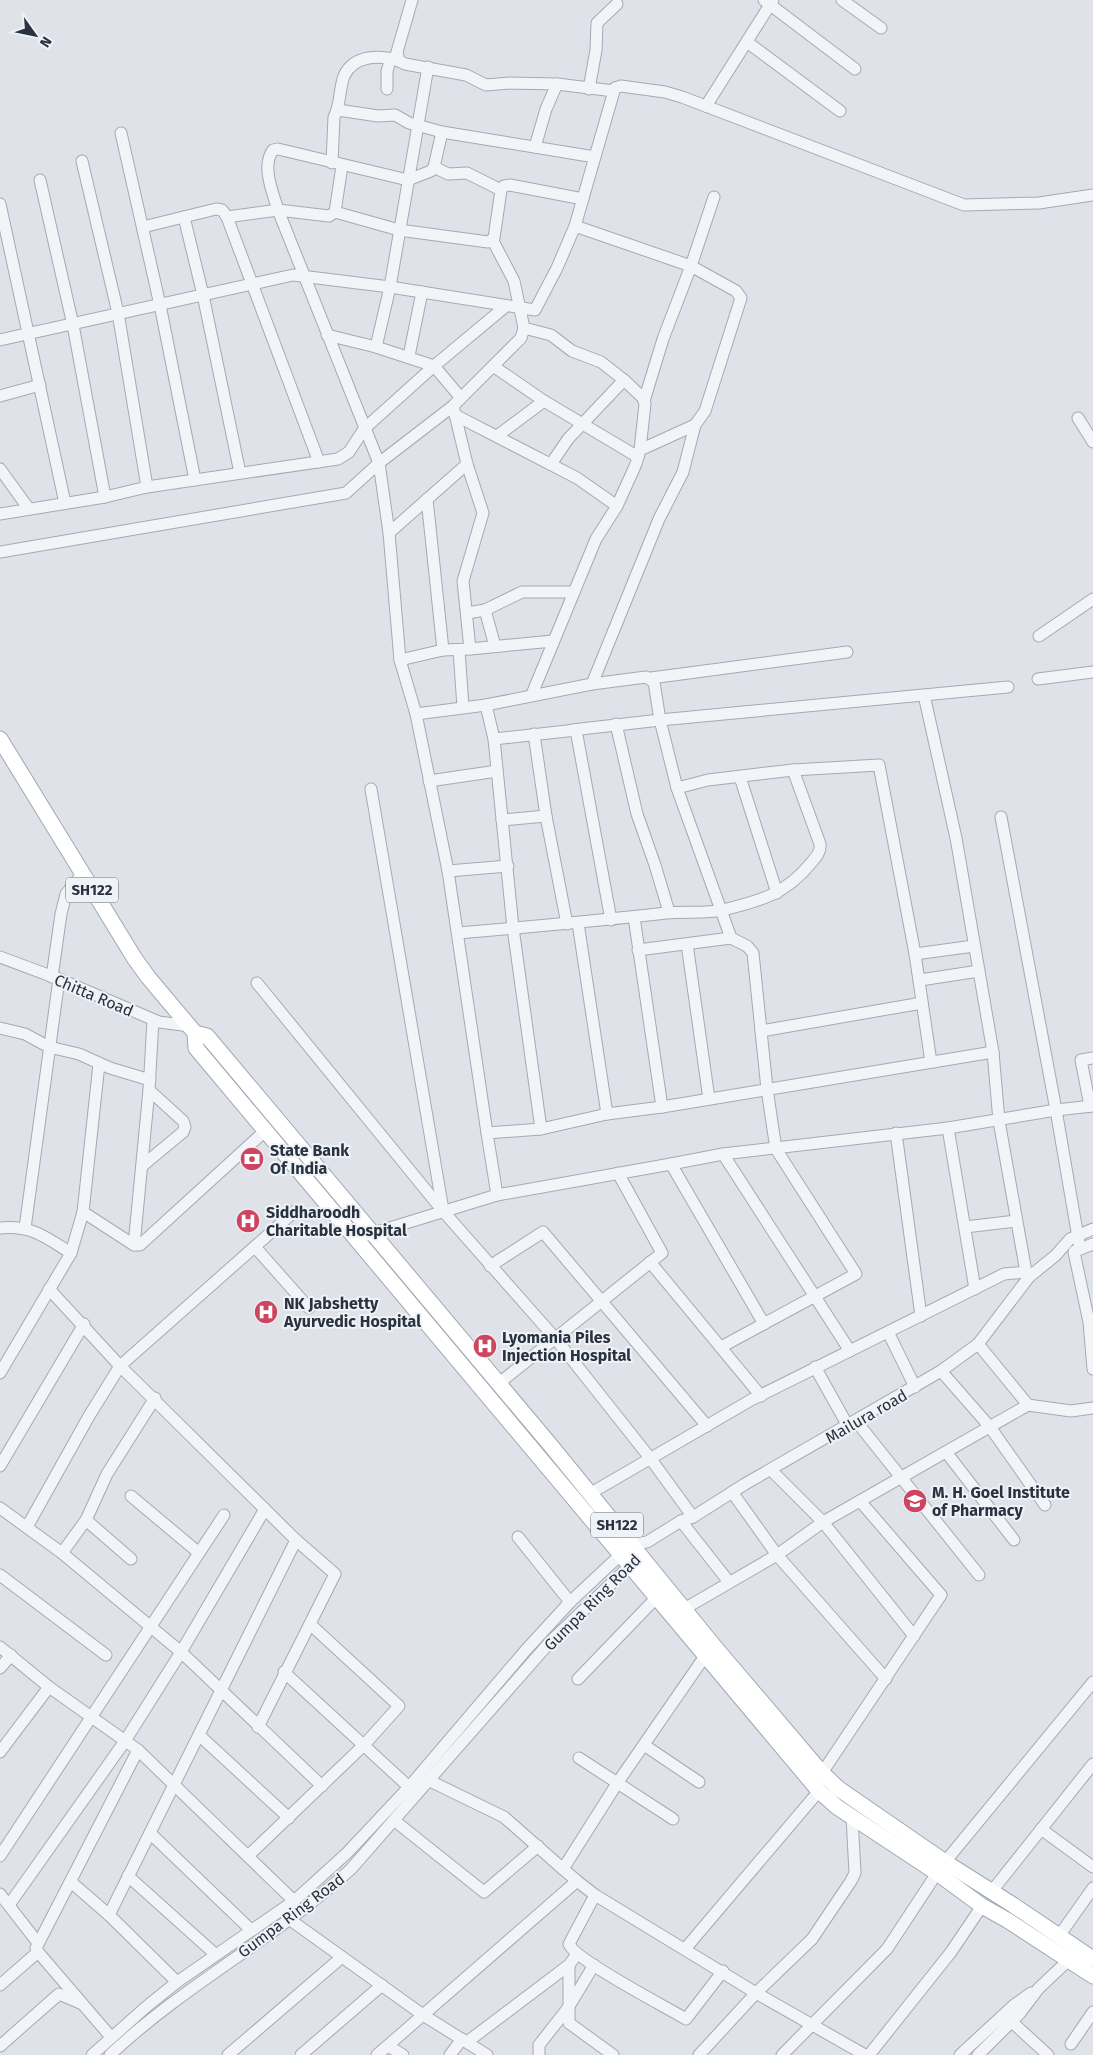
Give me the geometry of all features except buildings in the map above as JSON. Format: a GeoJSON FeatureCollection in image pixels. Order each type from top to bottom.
{"type":"FeatureCollection","features":[{"type":"Feature","properties":{"kind":"main road","name":"SH122"},"geometry":{"type":"LineString","coordinates":[[0,739],[139,965],[192,1029],[207,1036],[591,1493],[634,1552],[822,1773],[839,1789],[941,1868],[992,1891],[1059,1936],[1074,1955],[1093,1959]]}},
{"type":"Feature","properties":{"kind":"main road"},"geometry":{"type":"LineString","coordinates":[[192,1029],[196,1048],[356,1238],[634,1552],[656,1597],[819,1791],[852,1817],[941,1868],[982,1906],[1074,1955],[1093,1976]]}},
{"type":"Feature","properties":{"kind":"street"},"geometry":{"type":"LineString","coordinates":[[387,90],[387,71],[395,59],[412,0]]}},
{"type":"Feature","properties":{"kind":"street"},"geometry":{"type":"LineString","coordinates":[[842,0],[881,28]]}},
{"type":"Feature","properties":{"kind":"street"},"geometry":{"type":"LineString","coordinates":[[706,106],[747,42],[769,2],[855,69]]}},
{"type":"Feature","properties":{"kind":"street"},"geometry":{"type":"LineString","coordinates":[[589,88],[596,50],[597,23],[617,4]]}},
{"type":"Feature","properties":{"kind":"street"},"geometry":{"type":"LineString","coordinates":[[747,42],[840,111]]}},
{"type":"Feature","properties":{"kind":"street"},"geometry":{"type":"LineString","coordinates":[[335,212],[337,165],[334,117],[338,110],[344,76],[352,66],[370,57],[395,59],[405,64],[466,74],[486,85],[510,83],[557,84],[614,91]]}},
{"type":"Feature","properties":{"kind":"street"},"geometry":{"type":"LineString","coordinates":[[376,347],[390,287],[428,67]]}},
{"type":"Feature","properties":{"kind":"street"},"geometry":{"type":"LineString","coordinates":[[535,147],[546,109],[557,84]]}},
{"type":"Feature","properties":{"kind":"street"},"geometry":{"type":"LineString","coordinates":[[0,340],[29,335],[288,275],[303,275],[390,287],[534,310],[558,268],[575,226],[614,91],[615,88],[621,86],[666,92],[964,205],[1038,202],[1093,196]]}},
{"type":"Feature","properties":{"kind":"street"},"geometry":{"type":"LineString","coordinates":[[338,110],[378,116],[395,115],[409,124],[442,132],[595,157]]}},
{"type":"Feature","properties":{"kind":"street"},"geometry":{"type":"LineString","coordinates":[[122,132],[160,305],[195,480]]}},
{"type":"Feature","properties":{"kind":"street"},"geometry":{"type":"LineString","coordinates":[[442,132],[434,167],[431,171],[408,180],[278,150],[273,150],[269,155],[269,176],[278,210],[379,463],[389,534],[400,660],[416,714],[448,870],[487,1134],[498,1195]]}},
{"type":"Feature","properties":{"kind":"street"},"geometry":{"type":"LineString","coordinates":[[82,161],[118,313],[147,487]]}},
{"type":"Feature","properties":{"kind":"street"},"geometry":{"type":"LineString","coordinates":[[434,167],[448,174],[467,173],[501,190]]}},
{"type":"Feature","properties":{"kind":"street"},"geometry":{"type":"LineString","coordinates":[[40,180],[73,325],[105,497]]}},
{"type":"Feature","properties":{"kind":"street"},"geometry":{"type":"LineString","coordinates":[[0,552],[338,496],[353,488],[379,463],[456,406],[522,338],[524,328],[514,281],[493,241],[501,190],[504,186],[510,185],[583,199]]}},
{"type":"Feature","properties":{"kind":"street"},"geometry":{"type":"LineString","coordinates":[[532,694],[596,539],[617,506],[639,454],[644,401],[663,339],[691,266],[714,197]]}},
{"type":"Feature","properties":{"kind":"street"},"geometry":{"type":"LineString","coordinates":[[0,204],[65,503]]}},
{"type":"Feature","properties":{"kind":"street"},"geometry":{"type":"LineString","coordinates":[[143,226],[216,209],[222,210],[227,217],[253,283],[319,462]]}},
{"type":"Feature","properties":{"kind":"street"},"geometry":{"type":"LineString","coordinates":[[227,217],[278,210],[329,216],[335,212],[399,230],[488,242],[493,241]]}},
{"type":"Feature","properties":{"kind":"street"},"geometry":{"type":"LineString","coordinates":[[184,217],[203,295],[240,473]]}},
{"type":"Feature","properties":{"kind":"street"},"geometry":{"type":"LineString","coordinates":[[575,226],[691,266],[736,291],[741,298],[705,411],[696,425],[683,472],[659,519],[592,684]]}},
{"type":"Feature","properties":{"kind":"street"},"geometry":{"type":"LineString","coordinates":[[409,356],[422,292]]}},
{"type":"Feature","properties":{"kind":"street"},"geometry":{"type":"LineString","coordinates":[[0,514],[105,497],[147,487],[343,457],[349,452],[364,429],[434,366],[506,306]]}},
{"type":"Feature","properties":{"kind":"street"},"geometry":{"type":"LineString","coordinates":[[524,328],[551,335],[572,351],[601,362],[624,380],[644,401]]}},
{"type":"Feature","properties":{"kind":"street"},"geometry":{"type":"LineString","coordinates":[[327,335],[409,356],[434,366],[456,406],[467,464],[483,513],[463,581],[466,613],[463,708]]}},
{"type":"Feature","properties":{"kind":"street"},"geometry":{"type":"LineString","coordinates":[[493,366],[544,401],[639,454]]}},
{"type":"Feature","properties":{"kind":"street"},"geometry":{"type":"LineString","coordinates":[[552,464],[568,439],[624,380]]}},
{"type":"Feature","properties":{"kind":"street"},"geometry":{"type":"LineString","coordinates":[[0,396],[40,385]]}},
{"type":"Feature","properties":{"kind":"street"},"geometry":{"type":"LineString","coordinates":[[497,436],[544,401]]}},
{"type":"Feature","properties":{"kind":"street"},"geometry":{"type":"LineString","coordinates":[[456,406],[497,436],[577,478],[617,506]]}},
{"type":"Feature","properties":{"kind":"street"},"geometry":{"type":"LineString","coordinates":[[1078,418],[1093,442]]}},
{"type":"Feature","properties":{"kind":"street"},"geometry":{"type":"LineString","coordinates":[[639,454],[696,425]]}},
{"type":"Feature","properties":{"kind":"street"},"geometry":{"type":"LineString","coordinates":[[389,534],[467,464]]}},
{"type":"Feature","properties":{"kind":"street"},"geometry":{"type":"LineString","coordinates":[[0,469],[29,509]]}},
{"type":"Feature","properties":{"kind":"street"},"geometry":{"type":"LineString","coordinates":[[427,499],[443,650]]}},
{"type":"Feature","properties":{"kind":"street"},"geometry":{"type":"LineString","coordinates":[[466,613],[486,610],[522,592],[574,592]]}},
{"type":"Feature","properties":{"kind":"street"},"geometry":{"type":"LineString","coordinates":[[1040,636],[1093,599]]}},
{"type":"Feature","properties":{"kind":"street"},"geometry":{"type":"LineString","coordinates":[[486,610],[495,646]]}},
{"type":"Feature","properties":{"kind":"street"},"geometry":{"type":"LineString","coordinates":[[400,660],[443,650],[464,650],[553,642]]}},
{"type":"Feature","properties":{"kind":"street"},"geometry":{"type":"LineString","coordinates":[[416,714],[486,705],[532,694],[592,684],[847,652]]}},
{"type":"Feature","properties":{"kind":"street"},"geometry":{"type":"LineString","coordinates":[[1038,679],[1093,672]]}},
{"type":"Feature","properties":{"kind":"street"},"geometry":{"type":"LineString","coordinates":[[651,678],[654,682],[660,720],[678,788],[731,938]]}},
{"type":"Feature","properties":{"kind":"street"},"geometry":{"type":"LineString","coordinates":[[494,738],[616,724],[1008,687]]}},
{"type":"Feature","properties":{"kind":"street"},"geometry":{"type":"LineString","coordinates":[[591,1493],[650,1458],[815,1367],[1004,1274],[1027,1275],[999,1121],[993,1052],[956,838],[924,695]]}},
{"type":"Feature","properties":{"kind":"street"},"geometry":{"type":"LineString","coordinates":[[486,705],[494,738],[513,928],[541,1129]]}},
{"type":"Feature","properties":{"kind":"street"},"geometry":{"type":"LineString","coordinates":[[616,724],[637,814],[655,865],[668,912]]}},
{"type":"Feature","properties":{"kind":"street"},"geometry":{"type":"LineString","coordinates":[[572,730],[576,730],[611,920]]}},
{"type":"Feature","properties":{"kind":"street"},"geometry":{"type":"LineString","coordinates":[[534,734],[546,816],[573,923],[607,1114]]}},
{"type":"Feature","properties":{"kind":"street"},"geometry":{"type":"LineString","coordinates":[[678,788],[708,780],[793,770],[880,765],[920,980],[931,1062]]}},
{"type":"Feature","properties":{"kind":"street"},"geometry":{"type":"LineString","coordinates":[[458,933],[611,920],[668,912],[721,911],[777,893],[790,886],[800,877],[820,849],[820,844],[793,770]]}},
{"type":"Feature","properties":{"kind":"street"},"geometry":{"type":"LineString","coordinates":[[429,781],[497,771]]}},
{"type":"Feature","properties":{"kind":"street"},"geometry":{"type":"LineString","coordinates":[[740,777],[777,893]]}},
{"type":"Feature","properties":{"kind":"street"},"geometry":{"type":"LineString","coordinates":[[371,789],[443,1211]]}},
{"type":"Feature","properties":{"kind":"street"},"geometry":{"type":"LineString","coordinates":[[502,820],[546,816]]}},
{"type":"Feature","properties":{"kind":"street"},"geometry":{"type":"LineString","coordinates":[[1001,817],[1056,1110],[1077,1236],[1077,1250],[1090,1308],[1093,1369]]}},
{"type":"Feature","properties":{"kind":"street"},"geometry":{"type":"LineString","coordinates":[[448,870],[508,866]]}},
{"type":"Feature","properties":{"kind":"street"},"geometry":{"type":"LineString","coordinates":[[25,1228],[49,1046],[61,914],[66,894],[82,874]]}},
{"type":"Feature","properties":{"kind":"street"},"geometry":{"type":"LineString","coordinates":[[634,917],[662,1107]]}},
{"type":"Feature","properties":{"kind":"street"},"geometry":{"type":"LineString","coordinates":[[638,950],[731,938],[747,946],[753,953],[767,1089],[776,1149],[856,1274],[721,1347]]}},
{"type":"Feature","properties":{"kind":"street"},"geometry":{"type":"LineString","coordinates":[[687,944],[709,1099]]}},
{"type":"Feature","properties":{"kind":"street"},"geometry":{"type":"LineString","coordinates":[[915,954],[974,946]]}},
{"type":"Feature","properties":{"kind":"street","name":"Chitta Road"},"geometry":{"type":"LineString","coordinates":[[0,957],[56,978],[153,1020],[192,1029]]}},
{"type":"Feature","properties":{"kind":"street"},"geometry":{"type":"LineString","coordinates":[[920,980],[979,972]]}},
{"type":"Feature","properties":{"kind":"street"},"geometry":{"type":"LineString","coordinates":[[256,983],[443,1211],[555,1338],[650,1458],[693,1517]]}},
{"type":"Feature","properties":{"kind":"street"},"geometry":{"type":"LineString","coordinates":[[761,1031],[922,1003]]}},
{"type":"Feature","properties":{"kind":"street"},"geometry":{"type":"LineString","coordinates":[[134,1245],[150,1085],[153,1020]]}},
{"type":"Feature","properties":{"kind":"street"},"geometry":{"type":"LineString","coordinates":[[0,1028],[25,1034],[49,1046],[78,1054],[150,1085],[183,1121],[185,1126],[183,1132],[142,1166]]}},
{"type":"Feature","properties":{"kind":"street"},"geometry":{"type":"LineString","coordinates":[[487,1134],[541,1129],[607,1114],[662,1107],[993,1052]]}},
{"type":"Feature","properties":{"kind":"street"},"geometry":{"type":"LineString","coordinates":[[356,1238],[498,1195],[723,1154],[948,1128],[1092,1106],[1081,1060],[1093,1058]]}},
{"type":"Feature","properties":{"kind":"street"},"geometry":{"type":"LineString","coordinates":[[0,1373],[71,1253],[83,1212],[99,1064]]}},
{"type":"Feature","properties":{"kind":"street"},"geometry":{"type":"LineString","coordinates":[[948,1128],[975,1289]]}},
{"type":"Feature","properties":{"kind":"street"},"geometry":{"type":"LineString","coordinates":[[83,1212],[137,1246],[143,1243],[266,1130]]}},
{"type":"Feature","properties":{"kind":"street"},"geometry":{"type":"LineString","coordinates":[[896,1133],[920,1316]]}},
{"type":"Feature","properties":{"kind":"street"},"geometry":{"type":"LineString","coordinates":[[723,1154],[850,1351]]}},
{"type":"Feature","properties":{"kind":"street"},"geometry":{"type":"LineString","coordinates":[[671,1164],[764,1324]]}},
{"type":"Feature","properties":{"kind":"street"},"geometry":{"type":"LineString","coordinates":[[498,1384],[662,1253],[618,1173]]}},
{"type":"Feature","properties":{"kind":"street"},"geometry":{"type":"LineString","coordinates":[[27,1527],[89,1416],[120,1366],[295,1210]]}},
{"type":"Feature","properties":{"kind":"street"},"geometry":{"type":"LineString","coordinates":[[965,1227],[1016,1220]]}},
{"type":"Feature","properties":{"kind":"street"},"geometry":{"type":"LineString","coordinates":[[0,1228],[25,1228],[42,1235],[71,1253]]}},
{"type":"Feature","properties":{"kind":"street","name":"Mailura road"},"geometry":{"type":"LineString","coordinates":[[634,1552],[732,1492],[941,1372],[978,1344],[1027,1275],[1056,1255],[1070,1239],[1093,1229]]}},
{"type":"Feature","properties":{"kind":"street"},"geometry":{"type":"LineString","coordinates":[[490,1266],[542,1232],[707,1426]]}},
{"type":"Feature","properties":{"kind":"street","name":"Mailura road"},"geometry":{"type":"LineString","coordinates":[[1056,1255],[1093,1244]]}},
{"type":"Feature","properties":{"kind":"street"},"geometry":{"type":"LineString","coordinates":[[255,1247],[309,1308]]}},
{"type":"Feature","properties":{"kind":"street"},"geometry":{"type":"LineString","coordinates":[[650,1262],[761,1396]]}},
{"type":"Feature","properties":{"kind":"street"},"geometry":{"type":"LineString","coordinates":[[49,1289],[84,1324],[120,1366],[155,1398],[296,1540],[335,1574],[284,1672],[258,1727]]}},
{"type":"Feature","properties":{"kind":"street"},"geometry":{"type":"LineString","coordinates":[[0,1466],[84,1324]]}},
{"type":"Feature","properties":{"kind":"street"},"geometry":{"type":"LineString","coordinates":[[888,1332],[915,1387]]}},
{"type":"Feature","properties":{"kind":"street"},"geometry":{"type":"LineString","coordinates":[[978,1344],[1028,1405]]}},
{"type":"Feature","properties":{"kind":"street"},"geometry":{"type":"LineString","coordinates":[[815,1367],[852,1423],[901,1478],[979,1575]]}},
{"type":"Feature","properties":{"kind":"street"},"geometry":{"type":"LineString","coordinates":[[941,1372],[990,1427],[1045,1505]]}},
{"type":"Feature","properties":{"kind":"street"},"geometry":{"type":"LineString","coordinates":[[62,1553],[86,1520],[107,1474],[155,1398]]}},
{"type":"Feature","properties":{"kind":"street"},"geometry":{"type":"LineString","coordinates":[[684,1609],[777,1554],[822,1522],[1028,1405],[1071,1411],[1093,1408]]}},
{"type":"Feature","properties":{"kind":"street"},"geometry":{"type":"LineString","coordinates":[[946,1452],[1014,1540]]}},
{"type":"Feature","properties":{"kind":"street"},"geometry":{"type":"LineString","coordinates":[[771,1470],[822,1522],[914,1636]]}},
{"type":"Feature","properties":{"kind":"street"},"geometry":{"type":"LineString","coordinates":[[732,1492],[777,1554],[886,1680]]}},
{"type":"Feature","properties":{"kind":"street"},"geometry":{"type":"LineString","coordinates":[[131,1496],[199,1553]]}},
{"type":"Feature","properties":{"kind":"street"},"geometry":{"type":"LineString","coordinates":[[822,1773],[886,1680],[941,1595],[860,1501]]}},
{"type":"Feature","properties":{"kind":"street"},"geometry":{"type":"LineString","coordinates":[[0,1508],[62,1553],[181,1652],[322,1786]]}},
{"type":"Feature","properties":{"kind":"street"},"geometry":{"type":"LineString","coordinates":[[9,1905],[125,1741],[181,1652],[265,1509]]}},
{"type":"Feature","properties":{"kind":"street"},"geometry":{"type":"LineString","coordinates":[[0,1856],[224,1515]]}},
{"type":"Feature","properties":{"kind":"street"},"geometry":{"type":"LineString","coordinates":[[86,1520],[131,1559]]}},
{"type":"Feature","properties":{"kind":"street"},"geometry":{"type":"LineString","coordinates":[[681,1522],[730,1582]]}},
{"type":"Feature","properties":{"kind":"street"},"geometry":{"type":"LineString","coordinates":[[518,1537],[570,1602]]}},
{"type":"Feature","properties":{"kind":"street"},"geometry":{"type":"LineString","coordinates":[[109,1915],[220,1689],[296,1540]]}},
{"type":"Feature","properties":{"kind":"street","name":"Gumpa Ring Road"},"geometry":{"type":"LineString","coordinates":[[92,2055],[177,1982],[250,1929],[294,1900],[347,1853],[409,1787],[525,1650],[570,1602],[634,1552]]}},
{"type":"Feature","properties":{"kind":"street","name":"Gumpa Ring Road"},"geometry":{"type":"LineString","coordinates":[[110,2055],[154,2016],[289,1919],[346,1874],[395,1821],[550,1642],[634,1552]]}},
{"type":"Feature","properties":{"kind":"street"},"geometry":{"type":"LineString","coordinates":[[0,1575],[106,1655]]}},
{"type":"Feature","properties":{"kind":"street"},"geometry":{"type":"LineString","coordinates":[[578,1679],[656,1597]]}},
{"type":"Feature","properties":{"kind":"street"},"geometry":{"type":"LineString","coordinates":[[248,1856],[364,1746],[399,1706],[310,1624]]}},
{"type":"Feature","properties":{"kind":"street"},"geometry":{"type":"LineString","coordinates":[[0,1647],[50,1687],[138,1750],[294,1900]]}},
{"type":"Feature","properties":{"kind":"street"},"geometry":{"type":"LineString","coordinates":[[0,1668],[11,1655]]}},
{"type":"Feature","properties":{"kind":"street"},"geometry":{"type":"LineString","coordinates":[[563,1869],[618,1782],[705,1656]]}},
{"type":"Feature","properties":{"kind":"street"},"geometry":{"type":"LineString","coordinates":[[284,1672],[409,1787]]}},
{"type":"Feature","properties":{"kind":"street"},"geometry":{"type":"LineString","coordinates":[[782,2055],[887,1949],[941,1868],[1093,1682]]}},
{"type":"Feature","properties":{"kind":"street"},"geometry":{"type":"LineString","coordinates":[[0,1752],[50,1687]]}},
{"type":"Feature","properties":{"kind":"street"},"geometry":{"type":"LineString","coordinates":[[199,1735],[289,1818]]}},
{"type":"Feature","properties":{"kind":"street"},"geometry":{"type":"LineString","coordinates":[[644,1745],[699,1782]]}},
{"type":"Feature","properties":{"kind":"street"},"geometry":{"type":"LineString","coordinates":[[0,1986],[38,1948],[138,1750]]}},
{"type":"Feature","properties":{"kind":"street"},"geometry":{"type":"LineString","coordinates":[[578,1758],[673,1818]]}},
{"type":"Feature","properties":{"kind":"street"},"geometry":{"type":"LineString","coordinates":[[992,1891],[1093,1764]]}},
{"type":"Feature","properties":{"kind":"street"},"geometry":{"type":"LineString","coordinates":[[430,1781],[497,1813],[512,1823],[595,1895],[723,1971],[756,1993],[812,2023],[865,2055]]}},
{"type":"Feature","properties":{"kind":"street"},"geometry":{"type":"LineString","coordinates":[[685,1948],[819,1791]]}},
{"type":"Feature","properties":{"kind":"street"},"geometry":{"type":"LineString","coordinates":[[699,2055],[756,1993],[812,1939],[851,1882],[855,1873],[852,1817]]}},
{"type":"Feature","properties":{"kind":"street"},"geometry":{"type":"LineString","coordinates":[[395,1821],[484,1892],[538,1846]]}},
{"type":"Feature","properties":{"kind":"street"},"geometry":{"type":"LineString","coordinates":[[1041,1829],[1093,1867]]}},
{"type":"Feature","properties":{"kind":"street"},"geometry":{"type":"LineString","coordinates":[[150,1833],[250,1929]]}},
{"type":"Feature","properties":{"kind":"street"},"geometry":{"type":"LineString","coordinates":[[128,1876],[215,1954]]}},
{"type":"Feature","properties":{"kind":"street"},"geometry":{"type":"LineString","coordinates":[[378,2055],[391,2050],[423,2015],[577,1881]]}},
{"type":"Feature","properties":{"kind":"street"},"geometry":{"type":"LineString","coordinates":[[71,1882],[109,1915],[177,1982]]}},
{"type":"Feature","properties":{"kind":"street"},"geometry":{"type":"LineString","coordinates":[[1059,1936],[1093,1888]]}},
{"type":"Feature","properties":{"kind":"street"},"geometry":{"type":"LineString","coordinates":[[0,1894],[38,1948],[111,2037]]}},
{"type":"Feature","properties":{"kind":"street"},"geometry":{"type":"LineString","coordinates":[[595,1895],[570,1940],[570,1947],[594,1965],[686,2019],[723,1971]]}},
{"type":"Feature","properties":{"kind":"street"},"geometry":{"type":"LineString","coordinates":[[869,2055],[951,1952],[982,1906]]}},
{"type":"Feature","properties":{"kind":"street"},"geometry":{"type":"LineString","coordinates":[[289,1919],[423,2015],[487,2055]]}},
{"type":"Feature","properties":{"kind":"street"},"geometry":{"type":"LineString","coordinates":[[450,2055],[465,2040],[569,1965],[577,1954]]}},
{"type":"Feature","properties":{"kind":"street"},"geometry":{"type":"LineString","coordinates":[[978,2055],[1012,2022],[1039,1988],[1074,1955]]}},
{"type":"Feature","properties":{"kind":"street"},"geometry":{"type":"LineString","coordinates":[[228,2055],[342,1957]]}},
{"type":"Feature","properties":{"kind":"street"},"geometry":{"type":"LineString","coordinates":[[569,1965],[569,2023],[613,2055]]}},
{"type":"Feature","properties":{"kind":"street"},"geometry":{"type":"LineString","coordinates":[[539,2055],[539,2045],[568,2008],[594,1965]]}},
{"type":"Feature","properties":{"kind":"street"},"geometry":{"type":"LineString","coordinates":[[301,2055],[382,1985]]}},
{"type":"Feature","properties":{"kind":"street"},"geometry":{"type":"LineString","coordinates":[[960,2055],[1013,2006],[1039,1988]]}},
{"type":"Feature","properties":{"kind":"street"},"geometry":{"type":"LineString","coordinates":[[0,2046],[59,1994],[82,2003]]}},
{"type":"Feature","properties":{"kind":"street"},"geometry":{"type":"LineString","coordinates":[[1071,2044],[1093,2012]]}},
{"type":"Feature","properties":{"kind":"street"},"geometry":{"type":"LineString","coordinates":[[1012,2022],[1048,2055]]}},
{"type":"Feature","properties":{"kind":"street"},"geometry":{"type":"LineString","coordinates":[[391,2050],[403,2055]]}},
{"type":"Feature","properties":{"kind":"place","name":"State Bank Of India"},"geometry":{"type":"Point","coordinates":[252,1159]}},
{"type":"Feature","properties":{"kind":"place","name":"Siddharoodh Charitable Hospital"},"geometry":{"type":"Point","coordinates":[248,1221]}},
{"type":"Feature","properties":{"kind":"place","name":"NK Jabshetty Ayurvedic Hospital"},"geometry":{"type":"Point","coordinates":[266,1312]}},
{"type":"Feature","properties":{"kind":"place","name":"Lyomania Piles Injection Hospital"},"geometry":{"type":"Point","coordinates":[485,1346]}},
{"type":"Feature","properties":{"kind":"place","name":"M. H. Goel Institute of Pharmacy"},"geometry":{"type":"Point","coordinates":[915,1501]}}]}
